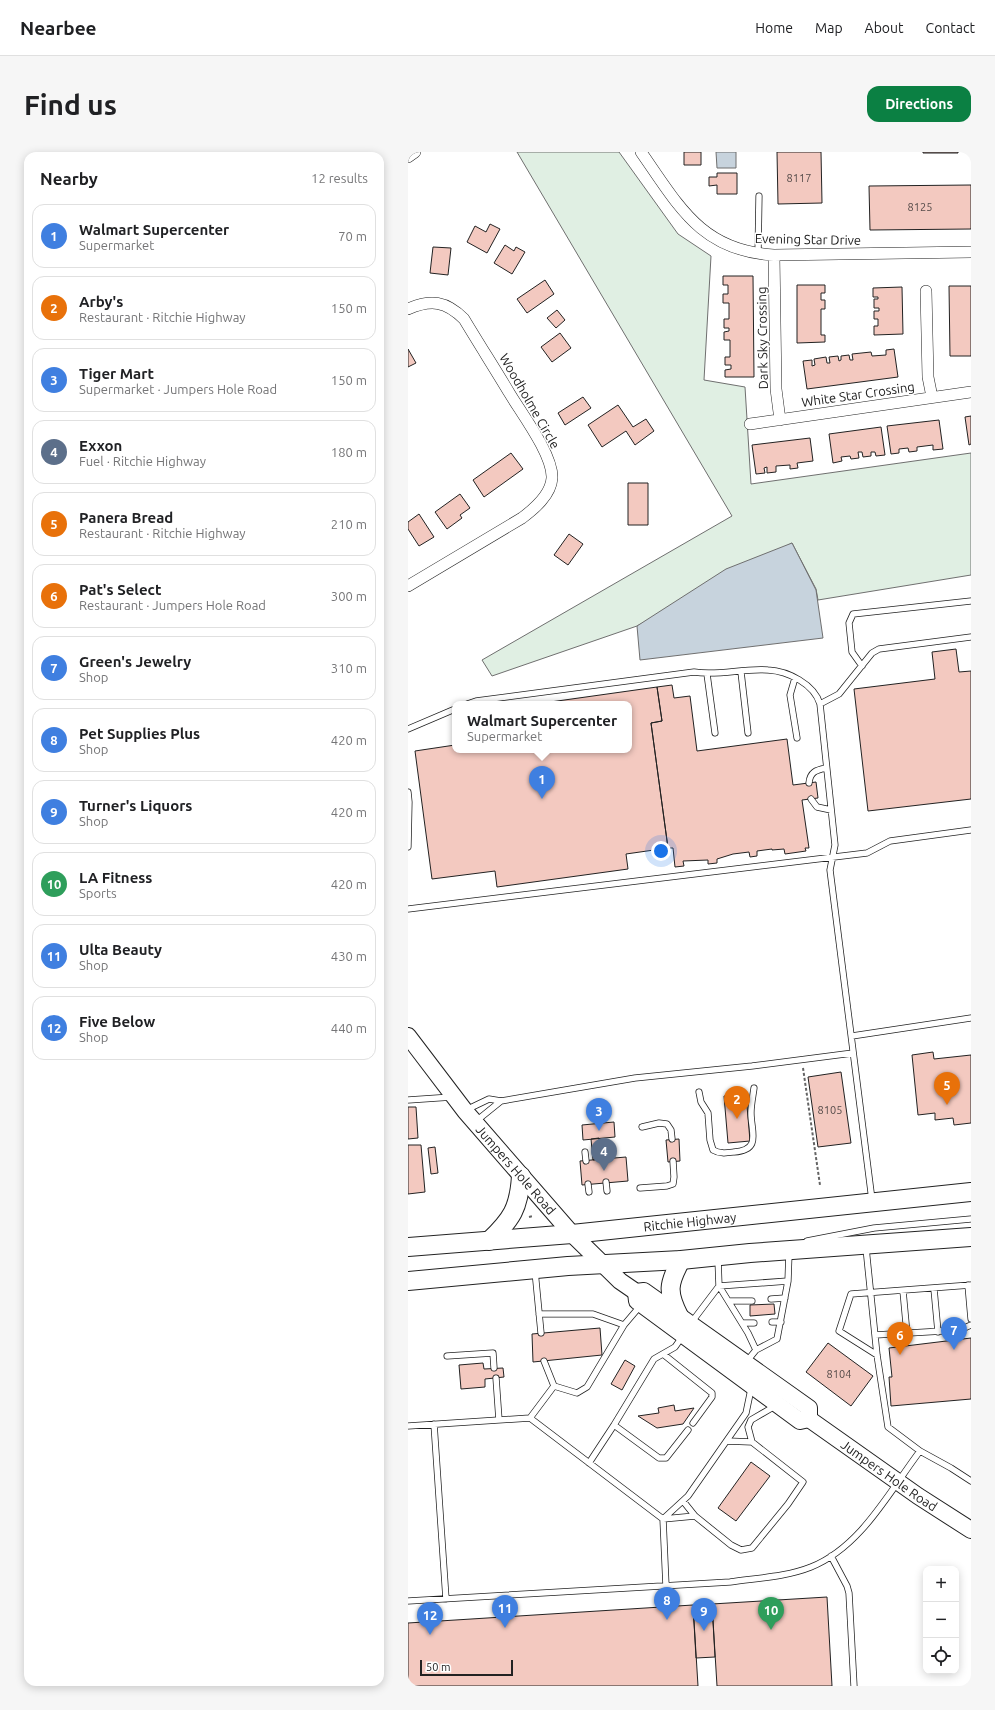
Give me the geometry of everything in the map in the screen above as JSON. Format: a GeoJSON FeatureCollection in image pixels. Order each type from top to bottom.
{"type":"FeatureCollection","features":[{"type":"Feature","properties":{"kind":"main road","name":"Jumpers Hole Road"},"geometry":{"type":"LineString","coordinates":[[408,1036],[470,1117],[521,1176],[572,1234],[638,1299],[644,1291],[752,1386],[800,1421],[809,1418]]}},
{"type":"Feature","properties":{"kind":"main road"},"geometry":{"type":"LineString","coordinates":[[489,1241],[507,1222],[513,1212],[519,1197],[521,1176]]}},
{"type":"Feature","properties":{"kind":"main road","name":"Ritchie Highway"},"geometry":{"type":"LineString","coordinates":[[408,1247],[572,1234],[971,1192]]}},
{"type":"Feature","properties":{"kind":"main road"},"geometry":{"type":"LineString","coordinates":[[408,1281],[602,1263],[681,1260],[750,1253],[796,1245],[865,1245],[971,1236]]}},
{"type":"Feature","properties":{"kind":"main road"},"geometry":{"type":"LineString","coordinates":[[681,1260],[672,1280],[670,1291],[671,1300],[684,1325]]}},
{"type":"Feature","properties":{"kind":"main road","name":"Jumpers Hole Road"},"geometry":{"type":"LineString","coordinates":[[684,1325],[746,1363],[809,1408],[809,1418]]}},
{"type":"Feature","properties":{"kind":"main road","name":"Jumpers Hole Road"},"geometry":{"type":"LineString","coordinates":[[809,1418],[897,1482],[971,1530]]}},
{"type":"Feature","properties":{"kind":"street"},"geometry":{"type":"LineString","coordinates":[[408,157],[416,152]]}},
{"type":"Feature","properties":{"kind":"street","name":"Evening Star Drive"},"geometry":{"type":"LineString","coordinates":[[641,152],[676,202],[700,228],[714,238],[728,245],[758,254],[774,255],[971,252]]}},
{"type":"Feature","properties":{"kind":"street","name":"Dark Sky Crossing"},"geometry":{"type":"LineString","coordinates":[[774,255],[776,389],[780,420]]}},
{"type":"Feature","properties":{"kind":"street"},"geometry":{"type":"LineString","coordinates":[[926,291],[928,377],[932,397]]}},
{"type":"Feature","properties":{"kind":"street","name":"Woodholme Circle"},"geometry":{"type":"LineString","coordinates":[[408,308],[418,304],[440,303],[449,307],[464,319],[542,445],[552,470],[552,479],[543,498],[532,510],[522,518],[408,586]]}},
{"type":"Feature","properties":{"kind":"street","name":"White Star Crossing"},"geometry":{"type":"LineString","coordinates":[[750,424],[971,392]]}},
{"type":"Feature","properties":{"kind":"lane"},"geometry":{"type":"LineString","coordinates":[[758,254],[759,196]]}},
{"type":"Feature","properties":{"kind":"lane"},"geometry":{"type":"LineString","coordinates":[[862,666],[852,652],[849,623],[853,614],[971,601]]}},
{"type":"Feature","properties":{"kind":"lane"},"geometry":{"type":"LineString","coordinates":[[820,704],[839,694],[872,653],[879,649],[971,637]]}},
{"type":"Feature","properties":{"kind":"lane"},"geometry":{"type":"LineString","coordinates":[[476,701],[694,672],[707,674],[768,670],[781,672],[795,678],[805,684],[813,692],[820,704],[835,845],[830,870],[872,1202]]}},
{"type":"Feature","properties":{"kind":"lane"},"geometry":{"type":"LineString","coordinates":[[741,672],[748,733]]}},
{"type":"Feature","properties":{"kind":"lane"},"geometry":{"type":"LineString","coordinates":[[707,674],[715,733]]}},
{"type":"Feature","properties":{"kind":"lane"},"geometry":{"type":"LineString","coordinates":[[795,678],[790,695],[797,738]]}},
{"type":"Feature","properties":{"kind":"lane"},"geometry":{"type":"LineString","coordinates":[[408,730],[452,710]]}},
{"type":"Feature","properties":{"kind":"lane"},"geometry":{"type":"LineString","coordinates":[[809,783],[810,777],[813,773],[817,770],[826,768]]}},
{"type":"Feature","properties":{"kind":"lane"},"geometry":{"type":"LineString","coordinates":[[408,792],[408,847]]}},
{"type":"Feature","properties":{"kind":"lane"},"geometry":{"type":"LineString","coordinates":[[811,799],[817,806],[831,810]]}},
{"type":"Feature","properties":{"kind":"lane"},"geometry":{"type":"LineString","coordinates":[[408,909],[867,853],[890,841],[971,830]]}},
{"type":"Feature","properties":{"kind":"lane"},"geometry":{"type":"LineString","coordinates":[[852,1036],[971,1018]]}},
{"type":"Feature","properties":{"kind":"lane"},"geometry":{"type":"LineString","coordinates":[[470,1117],[501,1101],[635,1078],[752,1066],[854,1053]]}},
{"type":"Feature","properties":{"kind":"lane"},"geometry":{"type":"LineString","coordinates":[[699,1092],[701,1102],[708,1113],[710,1140],[713,1150],[721,1153],[736,1152],[748,1150],[753,1142],[751,1110],[754,1088]]}},
{"type":"Feature","properties":{"kind":"lane"},"geometry":{"type":"LineString","coordinates":[[408,1100],[454,1097]]}},
{"type":"Feature","properties":{"kind":"lane"},"geometry":{"type":"LineString","coordinates":[[470,1117],[489,1099],[501,1101]]}},
{"type":"Feature","properties":{"kind":"lane"},"geometry":{"type":"LineString","coordinates":[[642,1127],[659,1122],[667,1124],[671,1130],[672,1139]]}},
{"type":"Feature","properties":{"kind":"lane"},"geometry":{"type":"LineString","coordinates":[[603,1150],[604,1159]]}},
{"type":"Feature","properties":{"kind":"lane"},"geometry":{"type":"LineString","coordinates":[[585,1152],[586,1161]]}},
{"type":"Feature","properties":{"kind":"lane"},"geometry":{"type":"LineString","coordinates":[[640,1188],[667,1186],[673,1184],[673,1161]]}},
{"type":"Feature","properties":{"kind":"lane"},"geometry":{"type":"LineString","coordinates":[[606,1182],[607,1191]]}},
{"type":"Feature","properties":{"kind":"lane"},"geometry":{"type":"LineString","coordinates":[[588,1184],[589,1192]]}},
{"type":"Feature","properties":{"kind":"lane"},"geometry":{"type":"LineString","coordinates":[[746,1363],[756,1350],[777,1340],[796,1245],[874,1228],[971,1219]]}},
{"type":"Feature","properties":{"kind":"lane"},"geometry":{"type":"LineString","coordinates":[[865,1245],[877,1355],[888,1427],[920,1451],[971,1481]]}},
{"type":"Feature","properties":{"kind":"lane"},"geometry":{"type":"LineString","coordinates":[[718,1256],[718,1286],[742,1323],[756,1350]]}},
{"type":"Feature","properties":{"kind":"lane"},"geometry":{"type":"LineString","coordinates":[[534,1269],[541,1333]]}},
{"type":"Feature","properties":{"kind":"lane"},"geometry":{"type":"LineString","coordinates":[[589,1463],[654,1359],[674,1347],[684,1325],[718,1286],[788,1281]]}},
{"type":"Feature","properties":{"kind":"lane"},"geometry":{"type":"LineString","coordinates":[[877,1355],[839,1331],[851,1294],[870,1294],[970,1285],[971,1319]]}},
{"type":"Feature","properties":{"kind":"lane"},"geometry":{"type":"LineString","coordinates":[[934,1288],[938,1332]]}},
{"type":"Feature","properties":{"kind":"lane"},"geometry":{"type":"LineString","coordinates":[[903,1290],[907,1334]]}},
{"type":"Feature","properties":{"kind":"lane"},"geometry":{"type":"LineString","coordinates":[[771,1299],[785,1298]]}},
{"type":"Feature","properties":{"kind":"lane"},"geometry":{"type":"LineString","coordinates":[[554,1386],[577,1393],[587,1387],[638,1299]]}},
{"type":"Feature","properties":{"kind":"lane"},"geometry":{"type":"LineString","coordinates":[[729,1302],[752,1300]]}},
{"type":"Feature","properties":{"kind":"lane"},"geometry":{"type":"LineString","coordinates":[[539,1314],[593,1314],[624,1324]]}},
{"type":"Feature","properties":{"kind":"lane"},"geometry":{"type":"LineString","coordinates":[[742,1323],[754,1322]]}},
{"type":"Feature","properties":{"kind":"lane"},"geometry":{"type":"LineString","coordinates":[[772,1322],[780,1322]]}},
{"type":"Feature","properties":{"kind":"lane"},"geometry":{"type":"LineString","coordinates":[[875,1336],[960,1330],[971,1324]]}},
{"type":"Feature","properties":{"kind":"lane"},"geometry":{"type":"LineString","coordinates":[[447,1356],[493,1353],[494,1368]]}},
{"type":"Feature","properties":{"kind":"lane"},"geometry":{"type":"LineString","coordinates":[[663,1354],[712,1393],[712,1397],[693,1423]]}},
{"type":"Feature","properties":{"kind":"lane"},"geometry":{"type":"LineString","coordinates":[[544,1361],[554,1386]]}},
{"type":"Feature","properties":{"kind":"lane"},"geometry":{"type":"LineString","coordinates":[[496,1378],[499,1420]]}},
{"type":"Feature","properties":{"kind":"lane"},"geometry":{"type":"LineString","coordinates":[[530,1418],[554,1386]]}},
{"type":"Feature","properties":{"kind":"lane"},"geometry":{"type":"LineString","coordinates":[[663,1519],[683,1501],[746,1413],[752,1386]]}},
{"type":"Feature","properties":{"kind":"lane"},"geometry":{"type":"LineString","coordinates":[[752,1442],[748,1427],[751,1420],[777,1405]]}},
{"type":"Feature","properties":{"kind":"lane"},"geometry":{"type":"LineString","coordinates":[[408,1426],[530,1418],[663,1519],[695,1516]]}},
{"type":"Feature","properties":{"kind":"lane"},"geometry":{"type":"LineString","coordinates":[[434,1424],[446,1599]]}},
{"type":"Feature","properties":{"kind":"lane"},"geometry":{"type":"LineString","coordinates":[[614,1425],[660,1458],[666,1458],[688,1430]]}},
{"type":"Feature","properties":{"kind":"lane"},"geometry":{"type":"LineString","coordinates":[[683,1501],[695,1516],[731,1545],[741,1550],[752,1548],[788,1504],[803,1482],[752,1442],[727,1441]]}},
{"type":"Feature","properties":{"kind":"lane"},"geometry":{"type":"LineString","coordinates":[[408,1601],[730,1582],[809,1568],[831,1556],[860,1531],[920,1451]]}},
{"type":"Feature","properties":{"kind":"lane"},"geometry":{"type":"LineString","coordinates":[[663,1519],[666,1586]]}},
{"type":"Feature","properties":{"kind":"lane"},"geometry":{"type":"LineString","coordinates":[[831,1556],[847,1586],[849,1593],[854,1686]]}},
{"type":"Feature","properties":{"kind":"path"},"geometry":{"type":"LineString","coordinates":[[802,1059],[820,1185]]}},
{"type":"Feature","properties":{"kind":"path"},"geometry":{"type":"LineString","coordinates":[[529,1217],[533,1216]]}},
{"type":"Feature","properties":{"kind":"green space"},"geometry":{"type":"Polygon","coordinates":[[[517,152],[619,152],[678,234],[711,256],[704,380],[745,387],[751,484],[971,453],[971,575],[818,600],[816,589],[792,543],[637,626],[492,676],[482,660],[732,516],[517,152]]]}},
{"type":"Feature","properties":{"kind":"shaded area"},"geometry":{"type":"Polygon","coordinates":[[[716,152],[736,152],[736,168],[717,168],[716,152]]]}},
{"type":"Feature","properties":{"kind":"shaded area"},"geometry":{"type":"Polygon","coordinates":[[[792,543],[816,590],[823,638],[640,660],[637,626],[726,569],[792,543]]]}},
{"type":"Feature","properties":{"kind":"building"},"geometry":{"type":"Polygon","coordinates":[[[684,152],[701,152],[701,165],[684,165],[684,152]]]}},
{"type":"Feature","properties":{"kind":"building"},"geometry":{"type":"Polygon","coordinates":[[[777,152],[821,152],[822,203],[778,204],[777,152]]]}},
{"type":"Feature","properties":{"kind":"building"},"geometry":{"type":"Polygon","coordinates":[[[958,152],[958,153],[923,153],[958,152]]]}},
{"type":"Feature","properties":{"kind":"building"},"geometry":{"type":"Polygon","coordinates":[[[717,173],[737,173],[737,194],[717,194],[717,185],[709,186],[709,177],[717,177],[717,173]]]}},
{"type":"Feature","properties":{"kind":"building"},"geometry":{"type":"Polygon","coordinates":[[[971,185],[971,229],[870,230],[869,186],[971,185]]]}},
{"type":"Feature","properties":{"kind":"building"},"geometry":{"type":"Polygon","coordinates":[[[490,224],[500,229],[487,253],[467,242],[475,226],[486,232],[490,224]]]}},
{"type":"Feature","properties":{"kind":"building"},"geometry":{"type":"Polygon","coordinates":[[[505,245],[514,251],[516,247],[525,252],[512,274],[494,263],[505,245]]]}},
{"type":"Feature","properties":{"kind":"building"},"geometry":{"type":"Polygon","coordinates":[[[433,247],[451,248],[448,275],[430,273],[433,247]]]}},
{"type":"Feature","properties":{"kind":"building"},"geometry":{"type":"Polygon","coordinates":[[[723,276],[753,276],[754,377],[725,377],[725,370],[731,369],[731,365],[725,365],[725,357],[730,357],[730,340],[724,340],[724,332],[729,331],[729,328],[724,328],[724,319],[729,319],[729,303],[723,303],[723,294],[728,294],[728,285],[723,285],[723,276]]]}},
{"type":"Feature","properties":{"kind":"building"},"geometry":{"type":"Polygon","coordinates":[[[545,280],[554,294],[527,313],[517,299],[545,280]]]}},
{"type":"Feature","properties":{"kind":"building"},"geometry":{"type":"Polygon","coordinates":[[[797,285],[825,285],[825,293],[821,293],[821,300],[825,300],[825,309],[821,309],[821,335],[825,335],[825,342],[797,343],[797,285]]]}},
{"type":"Feature","properties":{"kind":"building"},"geometry":{"type":"Polygon","coordinates":[[[949,286],[971,286],[971,356],[950,356],[949,286]]]}},
{"type":"Feature","properties":{"kind":"building"},"geometry":{"type":"Polygon","coordinates":[[[902,287],[903,334],[874,335],[874,326],[878,326],[878,319],[874,319],[874,311],[879,311],[879,308],[874,308],[874,299],[878,299],[878,297],[873,297],[873,288],[902,287]]]}},
{"type":"Feature","properties":{"kind":"building"},"geometry":{"type":"Polygon","coordinates":[[[557,310],[565,320],[556,328],[547,318],[557,310]]]}},
{"type":"Feature","properties":{"kind":"building"},"geometry":{"type":"Polygon","coordinates":[[[560,333],[571,348],[552,362],[541,347],[560,333]]]}},
{"type":"Feature","properties":{"kind":"building"},"geometry":{"type":"Polygon","coordinates":[[[408,349],[416,363],[408,367],[408,349]]]}},
{"type":"Feature","properties":{"kind":"building"},"geometry":{"type":"Polygon","coordinates":[[[894,349],[898,377],[807,389],[803,361],[812,360],[812,366],[815,365],[814,359],[826,357],[827,363],[830,363],[829,357],[838,356],[839,361],[841,360],[841,356],[849,355],[850,360],[853,360],[852,354],[871,352],[872,356],[886,355],[886,350],[894,349]]]}},
{"type":"Feature","properties":{"kind":"building"},"geometry":{"type":"Polygon","coordinates":[[[583,397],[591,408],[565,425],[558,413],[583,397]]]}},
{"type":"Feature","properties":{"kind":"building"},"geometry":{"type":"Polygon","coordinates":[[[618,405],[633,427],[646,419],[654,431],[635,445],[626,431],[602,447],[588,425],[618,405]]]}},
{"type":"Feature","properties":{"kind":"building"},"geometry":{"type":"Polygon","coordinates":[[[971,416],[971,444],[969,445],[965,417],[971,416]]]}},
{"type":"Feature","properties":{"kind":"building"},"geometry":{"type":"Polygon","coordinates":[[[939,420],[943,449],[933,450],[933,445],[917,447],[917,451],[909,452],[908,448],[899,449],[899,453],[891,454],[887,426],[939,420]]]}},
{"type":"Feature","properties":{"kind":"building"},"geometry":{"type":"Polygon","coordinates":[[[881,427],[885,455],[876,456],[875,452],[871,452],[871,456],[863,457],[862,452],[858,452],[859,458],[851,459],[850,456],[841,457],[842,461],[833,463],[829,434],[881,427]]]}},
{"type":"Feature","properties":{"kind":"building"},"geometry":{"type":"Polygon","coordinates":[[[810,438],[813,461],[797,463],[798,468],[790,469],[790,465],[776,466],[776,472],[767,473],[767,467],[764,468],[765,473],[756,474],[752,445],[810,438]]]}},
{"type":"Feature","properties":{"kind":"building"},"geometry":{"type":"Polygon","coordinates":[[[511,453],[523,469],[484,497],[473,480],[511,453]]]}},
{"type":"Feature","properties":{"kind":"building"},"geometry":{"type":"Polygon","coordinates":[[[628,483],[648,483],[648,525],[628,525],[628,483]]]}},
{"type":"Feature","properties":{"kind":"building"},"geometry":{"type":"Polygon","coordinates":[[[460,494],[470,508],[460,515],[462,518],[447,529],[435,512],[460,494]]]}},
{"type":"Feature","properties":{"kind":"building"},"geometry":{"type":"Polygon","coordinates":[[[419,514],[434,537],[419,546],[408,529],[408,522],[419,514]]]}},
{"type":"Feature","properties":{"kind":"building"},"geometry":{"type":"Polygon","coordinates":[[[569,534],[583,544],[568,565],[554,555],[569,534]]]}},
{"type":"Feature","properties":{"kind":"building"},"geometry":{"type":"Polygon","coordinates":[[[956,649],[959,672],[971,671],[971,799],[868,811],[854,689],[935,679],[932,652],[956,649]]]}},
{"type":"Feature","properties":{"kind":"building"},"geometry":{"type":"Polygon","coordinates":[[[672,685],[674,698],[690,696],[697,751],[787,739],[793,785],[816,782],[818,798],[802,800],[809,848],[805,848],[806,851],[785,854],[784,849],[772,849],[757,851],[757,856],[750,857],[749,852],[733,854],[717,859],[717,863],[708,864],[708,860],[683,861],[684,866],[675,867],[673,848],[668,848],[651,723],[662,721],[657,687],[672,685]]]}},
{"type":"Feature","properties":{"kind":"building"},"geometry":{"type":"Polygon","coordinates":[[[657,687],[662,721],[651,723],[668,848],[626,854],[628,869],[497,887],[495,871],[432,879],[415,751],[452,745],[452,753],[632,753],[632,701],[557,701],[657,687]]]}},
{"type":"Feature","properties":{"kind":"building"},"geometry":{"type":"Polygon","coordinates":[[[933,1052],[934,1059],[971,1055],[971,1123],[954,1125],[953,1118],[935,1120],[935,1113],[918,1115],[912,1055],[933,1052]]]}},
{"type":"Feature","properties":{"kind":"building"},"geometry":{"type":"Polygon","coordinates":[[[841,1072],[851,1143],[818,1147],[808,1077],[841,1072]]]}},
{"type":"Feature","properties":{"kind":"building"},"geometry":{"type":"Polygon","coordinates":[[[746,1094],[750,1141],[728,1143],[724,1096],[746,1094]]]}},
{"type":"Feature","properties":{"kind":"building"},"geometry":{"type":"Polygon","coordinates":[[[408,1107],[416,1107],[418,1138],[408,1139],[408,1107]]]}},
{"type":"Feature","properties":{"kind":"building"},"geometry":{"type":"Polygon","coordinates":[[[614,1122],[615,1137],[583,1140],[582,1125],[614,1122]]]}},
{"type":"Feature","properties":{"kind":"building"},"geometry":{"type":"Polygon","coordinates":[[[599,1138],[601,1159],[593,1160],[591,1139],[599,1138]]]}},
{"type":"Feature","properties":{"kind":"building"},"geometry":{"type":"Polygon","coordinates":[[[679,1139],[680,1161],[668,1162],[666,1140],[679,1139]]]}},
{"type":"Feature","properties":{"kind":"building"},"geometry":{"type":"Polygon","coordinates":[[[408,1145],[421,1145],[425,1192],[408,1194],[408,1145]]]}},
{"type":"Feature","properties":{"kind":"building"},"geometry":{"type":"Polygon","coordinates":[[[435,1147],[438,1173],[431,1174],[428,1148],[435,1147]]]}},
{"type":"Feature","properties":{"kind":"building"},"geometry":{"type":"Polygon","coordinates":[[[626,1157],[628,1181],[582,1185],[580,1161],[626,1157]]]}},
{"type":"Feature","properties":{"kind":"building"},"geometry":{"type":"Polygon","coordinates":[[[774,1304],[775,1314],[750,1316],[750,1305],[774,1304]]]}},
{"type":"Feature","properties":{"kind":"building"},"geometry":{"type":"Polygon","coordinates":[[[600,1328],[602,1355],[533,1362],[532,1334],[600,1328]]]}},
{"type":"Feature","properties":{"kind":"building"},"geometry":{"type":"Polygon","coordinates":[[[971,1338],[971,1399],[891,1406],[889,1377],[892,1377],[889,1348],[971,1338]]]}},
{"type":"Feature","properties":{"kind":"building"},"geometry":{"type":"Polygon","coordinates":[[[828,1343],[873,1376],[851,1406],[806,1372],[828,1343]]]}},
{"type":"Feature","properties":{"kind":"building"},"geometry":{"type":"Polygon","coordinates":[[[625,1360],[635,1366],[622,1390],[611,1384],[625,1360]]]}},
{"type":"Feature","properties":{"kind":"building"},"geometry":{"type":"Polygon","coordinates":[[[483,1363],[484,1369],[503,1368],[504,1377],[485,1379],[485,1387],[461,1389],[459,1365],[483,1363]]]}},
{"type":"Feature","properties":{"kind":"building"},"geometry":{"type":"Polygon","coordinates":[[[674,1405],[675,1411],[694,1408],[683,1424],[657,1428],[638,1416],[659,1413],[658,1408],[674,1405]]]}},
{"type":"Feature","properties":{"kind":"building"},"geometry":{"type":"Polygon","coordinates":[[[751,1462],[770,1476],[736,1521],[718,1508],[751,1462]]]}},
{"type":"Feature","properties":{"kind":"building"},"geometry":{"type":"Polygon","coordinates":[[[827,1597],[832,1686],[717,1686],[712,1604],[827,1597]]]}},
{"type":"Feature","properties":{"kind":"building"},"geometry":{"type":"Polygon","coordinates":[[[712,1604],[715,1657],[696,1658],[693,1605],[712,1604]]]}},
{"type":"Feature","properties":{"kind":"building"},"geometry":{"type":"Polygon","coordinates":[[[693,1605],[698,1686],[408,1686],[408,1623],[693,1605]]]}},
{"type":"Feature","properties":{"kind":"place","name":"Walmart Supercenter"},"geometry":{"type":"Point","coordinates":[542,799]}},
{"type":"Feature","properties":{"kind":"place","name":"Panera Bread"},"geometry":{"type":"Point","coordinates":[947,1105]}},
{"type":"Feature","properties":{"kind":"place","name":"Arby's"},"geometry":{"type":"Point","coordinates":[737,1119]}},
{"type":"Feature","properties":{"kind":"place","name":"Tiger Mart"},"geometry":{"type":"Point","coordinates":[599,1131]}},
{"type":"Feature","properties":{"kind":"place","name":"Exxon"},"geometry":{"type":"Point","coordinates":[604,1171]}},
{"type":"Feature","properties":{"kind":"place","name":"Green's Jewelry"},"geometry":{"type":"Point","coordinates":[954,1350]}},
{"type":"Feature","properties":{"kind":"place","name":"Pat's Select"},"geometry":{"type":"Point","coordinates":[900,1355]}},
{"type":"Feature","properties":{"kind":"place","name":"Pet Supplies Plus"},"geometry":{"type":"Point","coordinates":[667,1620]}},
{"type":"Feature","properties":{"kind":"place","name":"Ulta Beauty"},"geometry":{"type":"Point","coordinates":[505,1628]}},
{"type":"Feature","properties":{"kind":"place","name":"LA Fitness"},"geometry":{"type":"Point","coordinates":[771,1630]}},
{"type":"Feature","properties":{"kind":"place","name":"Turner's Liquors"},"geometry":{"type":"Point","coordinates":[704,1631]}},
{"type":"Feature","properties":{"kind":"place","name":"Five Below"},"geometry":{"type":"Point","coordinates":[430,1635]}}]}
